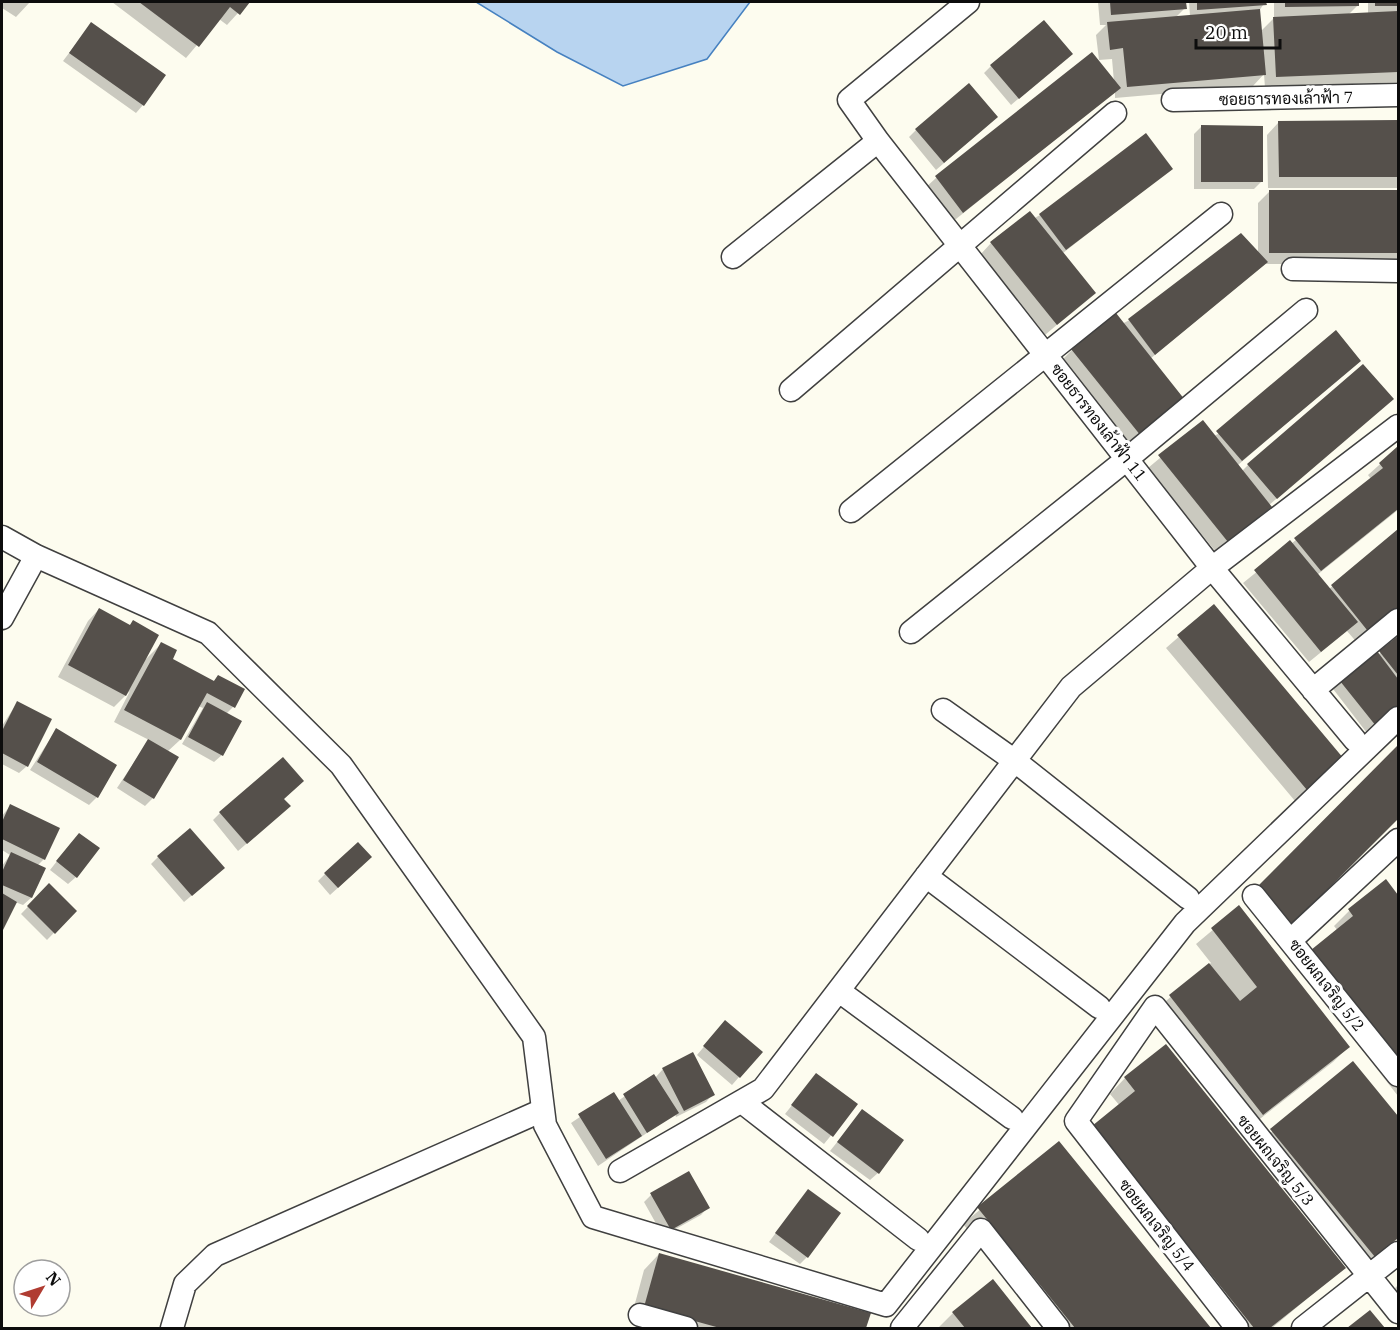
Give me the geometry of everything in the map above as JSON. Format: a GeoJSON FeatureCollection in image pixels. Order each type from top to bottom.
{"type":"FeatureCollection","features":[{"type":"Feature","properties":{"kind":"street","name":"ซอยธารทองเล้าฟ้า 11"},"geometry":{"type":"LineString","coordinates":[[968,2],[849,100],[878,141],[1212,568],[1355,740]]}},
{"type":"Feature","properties":{"kind":"street","name":"ซอยธารทองเล้าฟ้า 7"},"geometry":{"type":"LineString","coordinates":[[1173,100],[1398,95]]}},
{"type":"Feature","properties":{"kind":"street"},"geometry":{"type":"LineString","coordinates":[[791,390],[960,243],[1115,113]]}},
{"type":"Feature","properties":{"kind":"street"},"geometry":{"type":"LineString","coordinates":[[733,257],[878,141]]}},
{"type":"Feature","properties":{"kind":"street"},"geometry":{"type":"LineString","coordinates":[[851,511],[1221,214]]}},
{"type":"Feature","properties":{"kind":"street"},"geometry":{"type":"LineString","coordinates":[[1293,269],[1398,271]]}},
{"type":"Feature","properties":{"kind":"street"},"geometry":{"type":"LineString","coordinates":[[910,632],[1127,459],[1306,310]]}},
{"type":"Feature","properties":{"kind":"street"},"geometry":{"type":"LineString","coordinates":[[620,1171],[763,1089],[1071,687],[1212,568],[1398,426]]}},
{"type":"Feature","properties":{"kind":"street"},"geometry":{"type":"LineString","coordinates":[[2,537],[36,556],[208,633],[341,765],[534,1037],[545,1125],[593,1217],[886,1305],[1185,923],[1398,718]]}},
{"type":"Feature","properties":{"kind":"street"},"geometry":{"type":"LineString","coordinates":[[2,618],[36,556]]}},
{"type":"Feature","properties":{"kind":"street"},"geometry":{"type":"LineString","coordinates":[[1313,690],[1398,620]]}},
{"type":"Feature","properties":{"kind":"street"},"geometry":{"type":"LineString","coordinates":[[943,710],[1015,761],[1188,898]]}},
{"type":"Feature","properties":{"kind":"street"},"geometry":{"type":"LineString","coordinates":[[1291,940],[1396,848]]}},
{"type":"Feature","properties":{"kind":"street"},"geometry":{"type":"LineString","coordinates":[[926,876],[1099,1007]]}},
{"type":"Feature","properties":{"kind":"street","name":"ซอยผถเจริญ 5/2"},"geometry":{"type":"LineString","coordinates":[[1254,896],[1398,1075]]}},
{"type":"Feature","properties":{"kind":"street"},"geometry":{"type":"LineString","coordinates":[[838,991],[1012,1118]]}},
{"type":"Feature","properties":{"kind":"street","name":"ซอยผถเจริญ 5/4"},"geometry":{"type":"LineString","coordinates":[[1155,1007],[1076,1121],[1237,1329]]}},
{"type":"Feature","properties":{"kind":"street","name":"ซอยผถเจริญ 5/3"},"geometry":{"type":"LineString","coordinates":[[1155,1007],[1398,1312]]}},
{"type":"Feature","properties":{"kind":"street"},"geometry":{"type":"LineString","coordinates":[[742,1102],[918,1239]]}},
{"type":"Feature","properties":{"kind":"street"},"geometry":{"type":"LineString","coordinates":[[172,1329],[185,1284],[214,1255],[543,1110]]}},
{"type":"Feature","properties":{"kind":"street"},"geometry":{"type":"LineString","coordinates":[[902,1329],[981,1230],[1058,1329]]}},
{"type":"Feature","properties":{"kind":"street"},"geometry":{"type":"LineString","coordinates":[[1303,1329],[1398,1253]]}},
{"type":"Feature","properties":{"kind":"street"},"geometry":{"type":"LineString","coordinates":[[640,1315],[686,1329]]}},
{"type":"Feature","properties":{"kind":"water"},"geometry":{"type":"Polygon","coordinates":[[[476,2],[750,2],[707,59],[623,86],[557,52],[476,2]]]}},
{"type":"Feature","properties":{"kind":"building"},"geometry":{"type":"Polygon","coordinates":[[[139,2],[250,2],[240,15],[230,7],[199,47],[139,2]]]}},
{"type":"Feature","properties":{"kind":"building"},"geometry":{"type":"Polygon","coordinates":[[[1110,2],[1186,2],[1187,9],[1111,15],[1110,2]]]}},
{"type":"Feature","properties":{"kind":"building"},"geometry":{"type":"Polygon","coordinates":[[[1197,2],[1266,2],[1267,5],[1197,10],[1197,2]]]}},
{"type":"Feature","properties":{"kind":"building"},"geometry":{"type":"Polygon","coordinates":[[[1285,2],[1359,2],[1359,6],[1285,7],[1285,2]]]}},
{"type":"Feature","properties":{"kind":"building"},"geometry":{"type":"Polygon","coordinates":[[[1375,2],[1398,2],[1398,6],[1375,6],[1375,2]]]}},
{"type":"Feature","properties":{"kind":"building"},"geometry":{"type":"Polygon","coordinates":[[[1260,9],[1266,75],[1127,87],[1123,48],[1110,50],[1107,22],[1260,9]]]}},
{"type":"Feature","properties":{"kind":"building"},"geometry":{"type":"Polygon","coordinates":[[[1398,11],[1398,72],[1276,77],[1273,17],[1398,11]]]}},
{"type":"Feature","properties":{"kind":"building"},"geometry":{"type":"Polygon","coordinates":[[[1044,20],[1073,54],[1019,99],[990,65],[1044,20]]]}},
{"type":"Feature","properties":{"kind":"building"},"geometry":{"type":"Polygon","coordinates":[[[91,22],[166,75],[144,106],[69,53],[91,22]]]}},
{"type":"Feature","properties":{"kind":"building"},"geometry":{"type":"Polygon","coordinates":[[[1092,52],[1121,88],[963,213],[935,176],[1092,52]]]}},
{"type":"Feature","properties":{"kind":"building"},"geometry":{"type":"Polygon","coordinates":[[[969,83],[998,117],[944,163],[915,129],[969,83]]]}},
{"type":"Feature","properties":{"kind":"building"},"geometry":{"type":"Polygon","coordinates":[[[1398,120],[1398,177],[1279,177],[1278,121],[1398,120]]]}},
{"type":"Feature","properties":{"kind":"building"},"geometry":{"type":"Polygon","coordinates":[[[1201,125],[1263,126],[1263,182],[1201,182],[1201,125]]]}},
{"type":"Feature","properties":{"kind":"building"},"geometry":{"type":"Polygon","coordinates":[[[1146,133],[1173,169],[1066,250],[1039,214],[1146,133]]]}},
{"type":"Feature","properties":{"kind":"building"},"geometry":{"type":"Polygon","coordinates":[[[1269,190],[1398,190],[1398,253],[1269,253],[1269,190]]]}},
{"type":"Feature","properties":{"kind":"building"},"geometry":{"type":"Polygon","coordinates":[[[1030,211],[1096,293],[1057,325],[990,242],[1030,211]]]}},
{"type":"Feature","properties":{"kind":"building"},"geometry":{"type":"Polygon","coordinates":[[[1241,233],[1268,262],[1155,355],[1128,319],[1241,233]]]}},
{"type":"Feature","properties":{"kind":"building"},"geometry":{"type":"Polygon","coordinates":[[[1116,313],[1185,400],[1141,436],[1071,349],[1116,313]]]}},
{"type":"Feature","properties":{"kind":"building"},"geometry":{"type":"Polygon","coordinates":[[[1336,330],[1361,361],[1242,461],[1216,431],[1336,330]]]}},
{"type":"Feature","properties":{"kind":"building"},"geometry":{"type":"Polygon","coordinates":[[[1363,364],[1394,399],[1277,499],[1247,464],[1363,364]]]}},
{"type":"Feature","properties":{"kind":"building"},"geometry":{"type":"Polygon","coordinates":[[[1203,420],[1272,507],[1228,542],[1158,455],[1203,420]]]}},
{"type":"Feature","properties":{"kind":"building"},"geometry":{"type":"Polygon","coordinates":[[[1398,446],[1398,509],[1321,571],[1294,538],[1383,468],[1379,463],[1398,446]]]}},
{"type":"Feature","properties":{"kind":"building"},"geometry":{"type":"Polygon","coordinates":[[[1398,529],[1398,612],[1371,635],[1331,585],[1398,529]]]}},
{"type":"Feature","properties":{"kind":"building"},"geometry":{"type":"Polygon","coordinates":[[[1290,540],[1358,622],[1321,652],[1254,570],[1290,540]]]}},
{"type":"Feature","properties":{"kind":"building"},"geometry":{"type":"Polygon","coordinates":[[[1214,604],[1344,759],[1307,790],[1177,635],[1214,604]]]}},
{"type":"Feature","properties":{"kind":"building"},"geometry":{"type":"Polygon","coordinates":[[[99,608],[130,625],[133,620],[159,635],[126,696],[68,665],[99,608]]]}},
{"type":"Feature","properties":{"kind":"building"},"geometry":{"type":"Polygon","coordinates":[[[1398,636],[1398,675],[1379,651],[1398,636]]]}},
{"type":"Feature","properties":{"kind":"building"},"geometry":{"type":"Polygon","coordinates":[[[161,642],[177,650],[173,659],[214,681],[218,675],[245,689],[235,708],[207,693],[181,740],[124,710],[161,642]]]}},
{"type":"Feature","properties":{"kind":"building"},"geometry":{"type":"Polygon","coordinates":[[[1374,647],[1398,679],[1398,708],[1376,726],[1336,676],[1374,647]]]}},
{"type":"Feature","properties":{"kind":"building"},"geometry":{"type":"Polygon","coordinates":[[[17,701],[52,719],[28,767],[2,753],[2,731],[17,701]]]}},
{"type":"Feature","properties":{"kind":"building"},"geometry":{"type":"Polygon","coordinates":[[[207,702],[242,721],[223,756],[188,737],[207,702]]]}},
{"type":"Feature","properties":{"kind":"building"},"geometry":{"type":"Polygon","coordinates":[[[56,728],[117,765],[98,798],[37,762],[56,728]]]}},
{"type":"Feature","properties":{"kind":"building"},"geometry":{"type":"Polygon","coordinates":[[[148,739],[179,757],[154,799],[123,780],[148,739]]]}},
{"type":"Feature","properties":{"kind":"building"},"geometry":{"type":"Polygon","coordinates":[[[1398,745],[1398,819],[1292,925],[1255,889],[1398,745]]]}},
{"type":"Feature","properties":{"kind":"building"},"geometry":{"type":"Polygon","coordinates":[[[283,757],[304,781],[284,799],[291,806],[247,844],[219,812],[283,757]]]}},
{"type":"Feature","properties":{"kind":"building"},"geometry":{"type":"Polygon","coordinates":[[[10,804],[60,828],[45,860],[2,839],[2,822],[10,804]]]}},
{"type":"Feature","properties":{"kind":"building"},"geometry":{"type":"Polygon","coordinates":[[[190,828],[225,868],[192,896],[157,856],[190,828]]]}},
{"type":"Feature","properties":{"kind":"building"},"geometry":{"type":"Polygon","coordinates":[[[79,833],[100,848],[77,878],[56,861],[79,833]]]}},
{"type":"Feature","properties":{"kind":"building"},"geometry":{"type":"Polygon","coordinates":[[[358,842],[372,857],[338,888],[324,873],[358,842]]]}},
{"type":"Feature","properties":{"kind":"building"},"geometry":{"type":"Polygon","coordinates":[[[11,852],[46,868],[32,898],[2,885],[2,872],[11,852]]]}},
{"type":"Feature","properties":{"kind":"building"},"geometry":{"type":"Polygon","coordinates":[[[1386,879],[1398,895],[1398,1061],[1311,950],[1353,916],[1348,909],[1386,879]]]}},
{"type":"Feature","properties":{"kind":"building"},"geometry":{"type":"Polygon","coordinates":[[[49,883],[77,911],[55,934],[27,906],[49,883]]]}},
{"type":"Feature","properties":{"kind":"building"},"geometry":{"type":"Polygon","coordinates":[[[2,893],[17,902],[2,932],[2,893]]]}},
{"type":"Feature","properties":{"kind":"building"},"geometry":{"type":"Polygon","coordinates":[[[1239,905],[1350,1047],[1263,1115],[1169,995],[1209,963],[1240,1001],[1257,987],[1211,928],[1239,905]]]}},
{"type":"Feature","properties":{"kind":"building"},"geometry":{"type":"Polygon","coordinates":[[[725,1020],[763,1052],[740,1078],[703,1046],[725,1020]]]}},
{"type":"Feature","properties":{"kind":"building"},"geometry":{"type":"Polygon","coordinates":[[[1166,1044],[1346,1268],[1270,1328],[1254,1328],[1092,1126],[1135,1091],[1124,1077],[1166,1044]]]}},
{"type":"Feature","properties":{"kind":"building"},"geometry":{"type":"Polygon","coordinates":[[[693,1052],[715,1095],[684,1111],[662,1068],[693,1052]]]}},
{"type":"Feature","properties":{"kind":"building"},"geometry":{"type":"Polygon","coordinates":[[[1353,1061],[1398,1116],[1398,1238],[1375,1257],[1270,1129],[1353,1061]]]}},
{"type":"Feature","properties":{"kind":"building"},"geometry":{"type":"Polygon","coordinates":[[[816,1073],[858,1104],[833,1137],[791,1105],[816,1073]]]}},
{"type":"Feature","properties":{"kind":"building"},"geometry":{"type":"Polygon","coordinates":[[[654,1074],[679,1113],[647,1133],[623,1094],[654,1074]]]}},
{"type":"Feature","properties":{"kind":"building"},"geometry":{"type":"Polygon","coordinates":[[[614,1092],[642,1136],[606,1159],[578,1114],[614,1092]]]}},
{"type":"Feature","properties":{"kind":"building"},"geometry":{"type":"Polygon","coordinates":[[[862,1109],[904,1140],[879,1174],[837,1142],[862,1109]]]}},
{"type":"Feature","properties":{"kind":"building"},"geometry":{"type":"Polygon","coordinates":[[[1059,1141],[1211,1328],[1075,1328],[977,1207],[1059,1141]]]}},
{"type":"Feature","properties":{"kind":"building"},"geometry":{"type":"Polygon","coordinates":[[[689,1171],[710,1208],[671,1230],[650,1193],[689,1171]]]}},
{"type":"Feature","properties":{"kind":"building"},"geometry":{"type":"Polygon","coordinates":[[[808,1189],[841,1213],[808,1258],[775,1233],[808,1189]]]}},
{"type":"Feature","properties":{"kind":"building"},"geometry":{"type":"Polygon","coordinates":[[[659,1253],[871,1313],[866,1328],[720,1328],[644,1307],[659,1253]]]}},
{"type":"Feature","properties":{"kind":"building"},"geometry":{"type":"Polygon","coordinates":[[[993,1279],[1032,1328],[965,1328],[952,1312],[993,1279]]]}},
{"type":"Feature","properties":{"kind":"building"},"geometry":{"type":"Polygon","coordinates":[[[1370,1310],[1385,1328],[1347,1328],[1370,1310]]]}}]}
